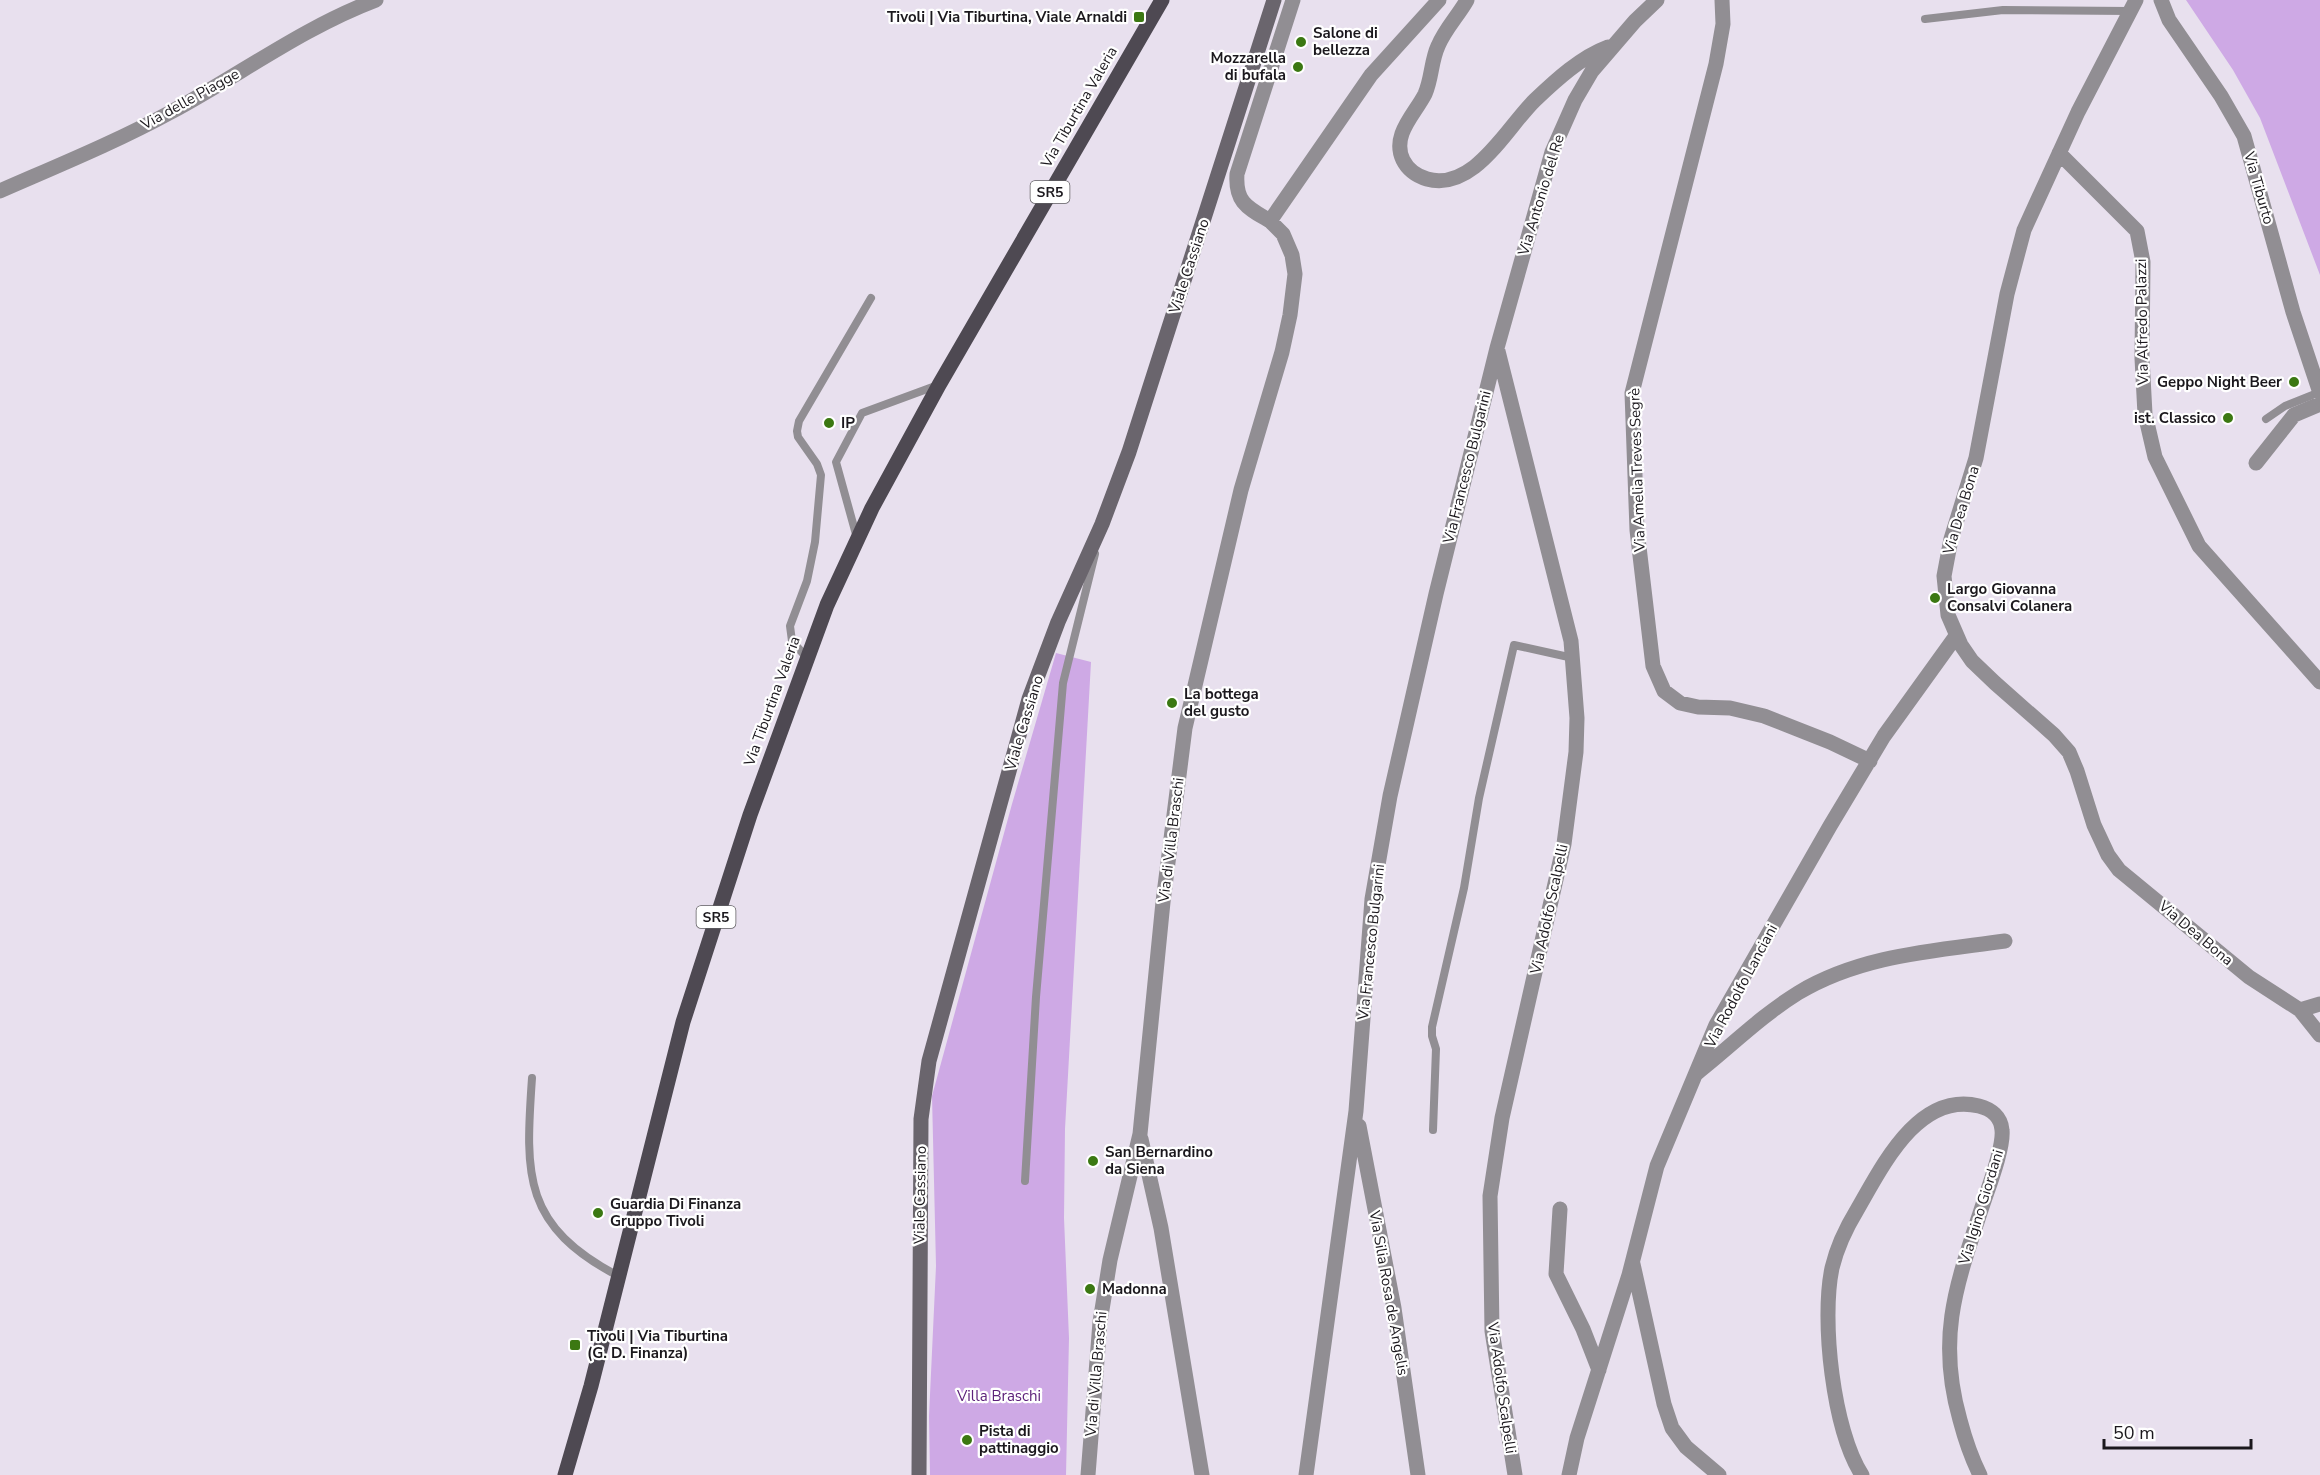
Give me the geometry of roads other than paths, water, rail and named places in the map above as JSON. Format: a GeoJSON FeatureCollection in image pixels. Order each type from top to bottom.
{"type":"FeatureCollection","features":[{"type":"Feature","properties":{"kind":"main road","name":"Via Tiburtina Valeria"},"geometry":{"type":"LineString","coordinates":[[565,1475],[620,1276],[693,989],[750,814],[827,605],[872,508],[939,385],[1162,0]]}},
{"type":"Feature","properties":{"kind":"street","name":"Via delle Piagge"},"geometry":{"type":"LineString","coordinates":[[0,191],[147,125],[302,33],[376,0]]}},
{"type":"Feature","properties":{"kind":"street","name":"Viale Cassiano"},"geometry":{"type":"LineString","coordinates":[[919,1475],[921,1119],[928,1061],[1029,699],[1058,622],[1102,524],[1129,453],[1274,0]]}},
{"type":"Feature","properties":{"kind":"street"},"geometry":{"type":"LineString","coordinates":[[1293,0],[1237,174],[1237,192],[1244,205],[1270,221],[1371,75],[1439,0]]}},
{"type":"Feature","properties":{"kind":"street"},"geometry":{"type":"LineString","coordinates":[[1467,0],[1439,43],[1430,82],[1402,134],[1400,150],[1406,164],[1416,174],[1430,180],[1451,179],[1475,167],[1535,100],[1574,67],[1598,51],[1614,45]]}},
{"type":"Feature","properties":{"kind":"street","name":"Via Antonio del Re"},"geometry":{"type":"LineString","coordinates":[[1497,348],[1552,152],[1578,94],[1595,67],[1657,0]]}},
{"type":"Feature","properties":{"kind":"street","name":"Via Amelia Treves Segrè"},"geometry":{"type":"LineString","coordinates":[[1722,0],[1723,24],[1716,64],[1632,393],[1637,530],[1653,666],[1664,691],[1680,703],[1698,707],[1730,708],[1764,716],[1870,760]]}},
{"type":"Feature","properties":{"kind":"street","name":"Via Tiburto"},"geometry":{"type":"LineString","coordinates":[[2161,0],[2169,20],[2222,96],[2244,136],[2293,312],[2316,370],[2320,393]]}},
{"type":"Feature","properties":{"kind":"street","name":"Via Dea Bona"},"geometry":{"type":"LineString","coordinates":[[2133,6],[2059,153],[2028,220],[2021,242],[2007,294],[1975,465],[1946,558],[1945,600],[1956,636],[1972,661],[2012,700],[2054,735],[2068,752],[2078,771],[2094,825],[2108,855],[2119,870],[2249,977],[2300,1010],[2320,1035]]}},
{"type":"Feature","properties":{"kind":"street","name":"Via Alfredo Palazzi"},"geometry":{"type":"LineString","coordinates":[[2059,153],[2137,231],[2143,262],[2142,358],[2145,414],[2155,457],[2164,477],[2199,546],[2320,681]]}},
{"type":"Feature","properties":{"kind":"street","name":"Via di Villa Braschi"},"geometry":{"type":"LineString","coordinates":[[1088,1475],[1103,1297],[1140,1134],[1163,902],[1185,728],[1241,490],[1282,352],[1290,315],[1294,261],[1286,239],[1270,221]]}},
{"type":"Feature","properties":{"kind":"street","name":"Via Adolfo Scalpelli"},"geometry":{"type":"LineString","coordinates":[[1497,348],[1571,641],[1576,686],[1577,735],[1568,822],[1560,867],[1502,1118],[1490,1196],[1492,1331],[1515,1475]]}},
{"type":"Feature","properties":{"kind":"street","name":"Via Francesco Bulgarini"},"geometry":{"type":"LineString","coordinates":[[1306,1475],[1356,1111],[1372,899],[1390,796],[1433,605],[1497,348]]}},
{"type":"Feature","properties":{"kind":"street"},"geometry":{"type":"LineString","coordinates":[[2256,463],[2294,415],[2320,404]]}},
{"type":"Feature","properties":{"kind":"street","name":"Via Rodolfo Lanciani"},"geometry":{"type":"LineString","coordinates":[[1569,1475],[1577,1438],[1633,1261],[1658,1166],[1716,1025],[1884,736],[1956,636]]}},
{"type":"Feature","properties":{"kind":"street"},"geometry":{"type":"LineString","coordinates":[[1696,1074],[1778,1006],[1826,978],[1859,965],[1895,956],[2005,941]]}},
{"type":"Feature","properties":{"kind":"street"},"geometry":{"type":"LineString","coordinates":[[2300,1010],[2320,1004]]}},
{"type":"Feature","properties":{"kind":"street","name":"Via Igino Giordani"},"geometry":{"type":"LineString","coordinates":[[1862,1475],[1845,1441],[1829,1347],[1828,1308],[1834,1259],[1849,1224],[1882,1166],[1904,1137],[1932,1112],[1962,1104],[1977,1105],[1995,1113],[2002,1126],[2003,1134],[1957,1289],[1948,1337],[1952,1388],[1967,1446],[1980,1475]]}},
{"type":"Feature","properties":{"kind":"street","name":"Via Silia Rosa de Angelis"},"geometry":{"type":"LineString","coordinates":[[1356,1111],[1394,1308],[1418,1475]]}},
{"type":"Feature","properties":{"kind":"street"},"geometry":{"type":"LineString","coordinates":[[1140,1134],[1164,1244],[1202,1475]]}},
{"type":"Feature","properties":{"kind":"street"},"geometry":{"type":"LineString","coordinates":[[1560,1209],[1556,1274],[1583,1329],[1599,1370]]}},
{"type":"Feature","properties":{"kind":"street"},"geometry":{"type":"LineString","coordinates":[[1633,1261],[1664,1404],[1672,1428],[1686,1447],[1719,1475]]}},
{"type":"Feature","properties":{"kind":"lane"},"geometry":{"type":"LineString","coordinates":[[1925,19],[2003,10],[2133,6]]}},
{"type":"Feature","properties":{"kind":"lane"},"geometry":{"type":"LineString","coordinates":[[807,658],[794,644],[790,630],[807,581],[815,542],[821,475],[817,464],[800,442],[797,430],[799,421],[871,298]]}},
{"type":"Feature","properties":{"kind":"lane"},"geometry":{"type":"LineString","coordinates":[[857,540],[836,462],[862,413],[939,385]]}},
{"type":"Feature","properties":{"kind":"lane"},"geometry":{"type":"LineString","coordinates":[[2266,419],[2285,406],[2320,393]]}},
{"type":"Feature","properties":{"kind":"lane"},"geometry":{"type":"LineString","coordinates":[[1025,1182],[1036,997],[1064,683],[1102,524]]}},
{"type":"Feature","properties":{"kind":"lane"},"geometry":{"type":"LineString","coordinates":[[1433,1130],[1436,1049],[1431,1027],[1464,888],[1479,798],[1514,645],[1573,658]]}},
{"type":"Feature","properties":{"kind":"lane"},"geometry":{"type":"LineString","coordinates":[[532,1078],[528,1152],[532,1180],[540,1203],[552,1226],[570,1245],[585,1257],[620,1276]]}},
{"type":"Feature","properties":{"kind":"place","name":"Tivoli | Via Tiburtina, Viale Arnaldi"},"geometry":{"type":"Point","coordinates":[1139,17]}},
{"type":"Feature","properties":{"kind":"place","name":"Salone di bellezza"},"geometry":{"type":"Point","coordinates":[1301,42]}},
{"type":"Feature","properties":{"kind":"place","name":"Mozzarella di bufala"},"geometry":{"type":"Point","coordinates":[1298,67]}},
{"type":"Feature","properties":{"kind":"place","name":"Geppo Night Beer"},"geometry":{"type":"Point","coordinates":[2294,382]}},
{"type":"Feature","properties":{"kind":"place","name":"ist. Classico"},"geometry":{"type":"Point","coordinates":[2228,418]}},
{"type":"Feature","properties":{"kind":"place","name":"IP"},"geometry":{"type":"Point","coordinates":[829,423]}},
{"type":"Feature","properties":{"kind":"place","name":"Largo Giovanna Consalvi Colanera"},"geometry":{"type":"Point","coordinates":[1935,598]}},
{"type":"Feature","properties":{"kind":"place","name":"La bottega del gusto"},"geometry":{"type":"Point","coordinates":[1172,703]}},
{"type":"Feature","properties":{"kind":"place","name":"San Bernardino da Siena"},"geometry":{"type":"Point","coordinates":[1093,1161]}},
{"type":"Feature","properties":{"kind":"place","name":"Guardia Di Finanza Gruppo Tivoli"},"geometry":{"type":"Point","coordinates":[598,1213]}},
{"type":"Feature","properties":{"kind":"place","name":"Madonna"},"geometry":{"type":"Point","coordinates":[1090,1289]}},
{"type":"Feature","properties":{"kind":"place","name":"Tivoli | Via Tiburtina (G. D. Finanza)"},"geometry":{"type":"Point","coordinates":[575,1345]}},
{"type":"Feature","properties":{"kind":"place","name":"Pista di pattinaggio"},"geometry":{"type":"Point","coordinates":[967,1440]}},
{"type":"Feature","properties":{"kind":"park label","name":"Villa Braschi"},"geometry":{"type":"Point","coordinates":[999,1396]}}]}
